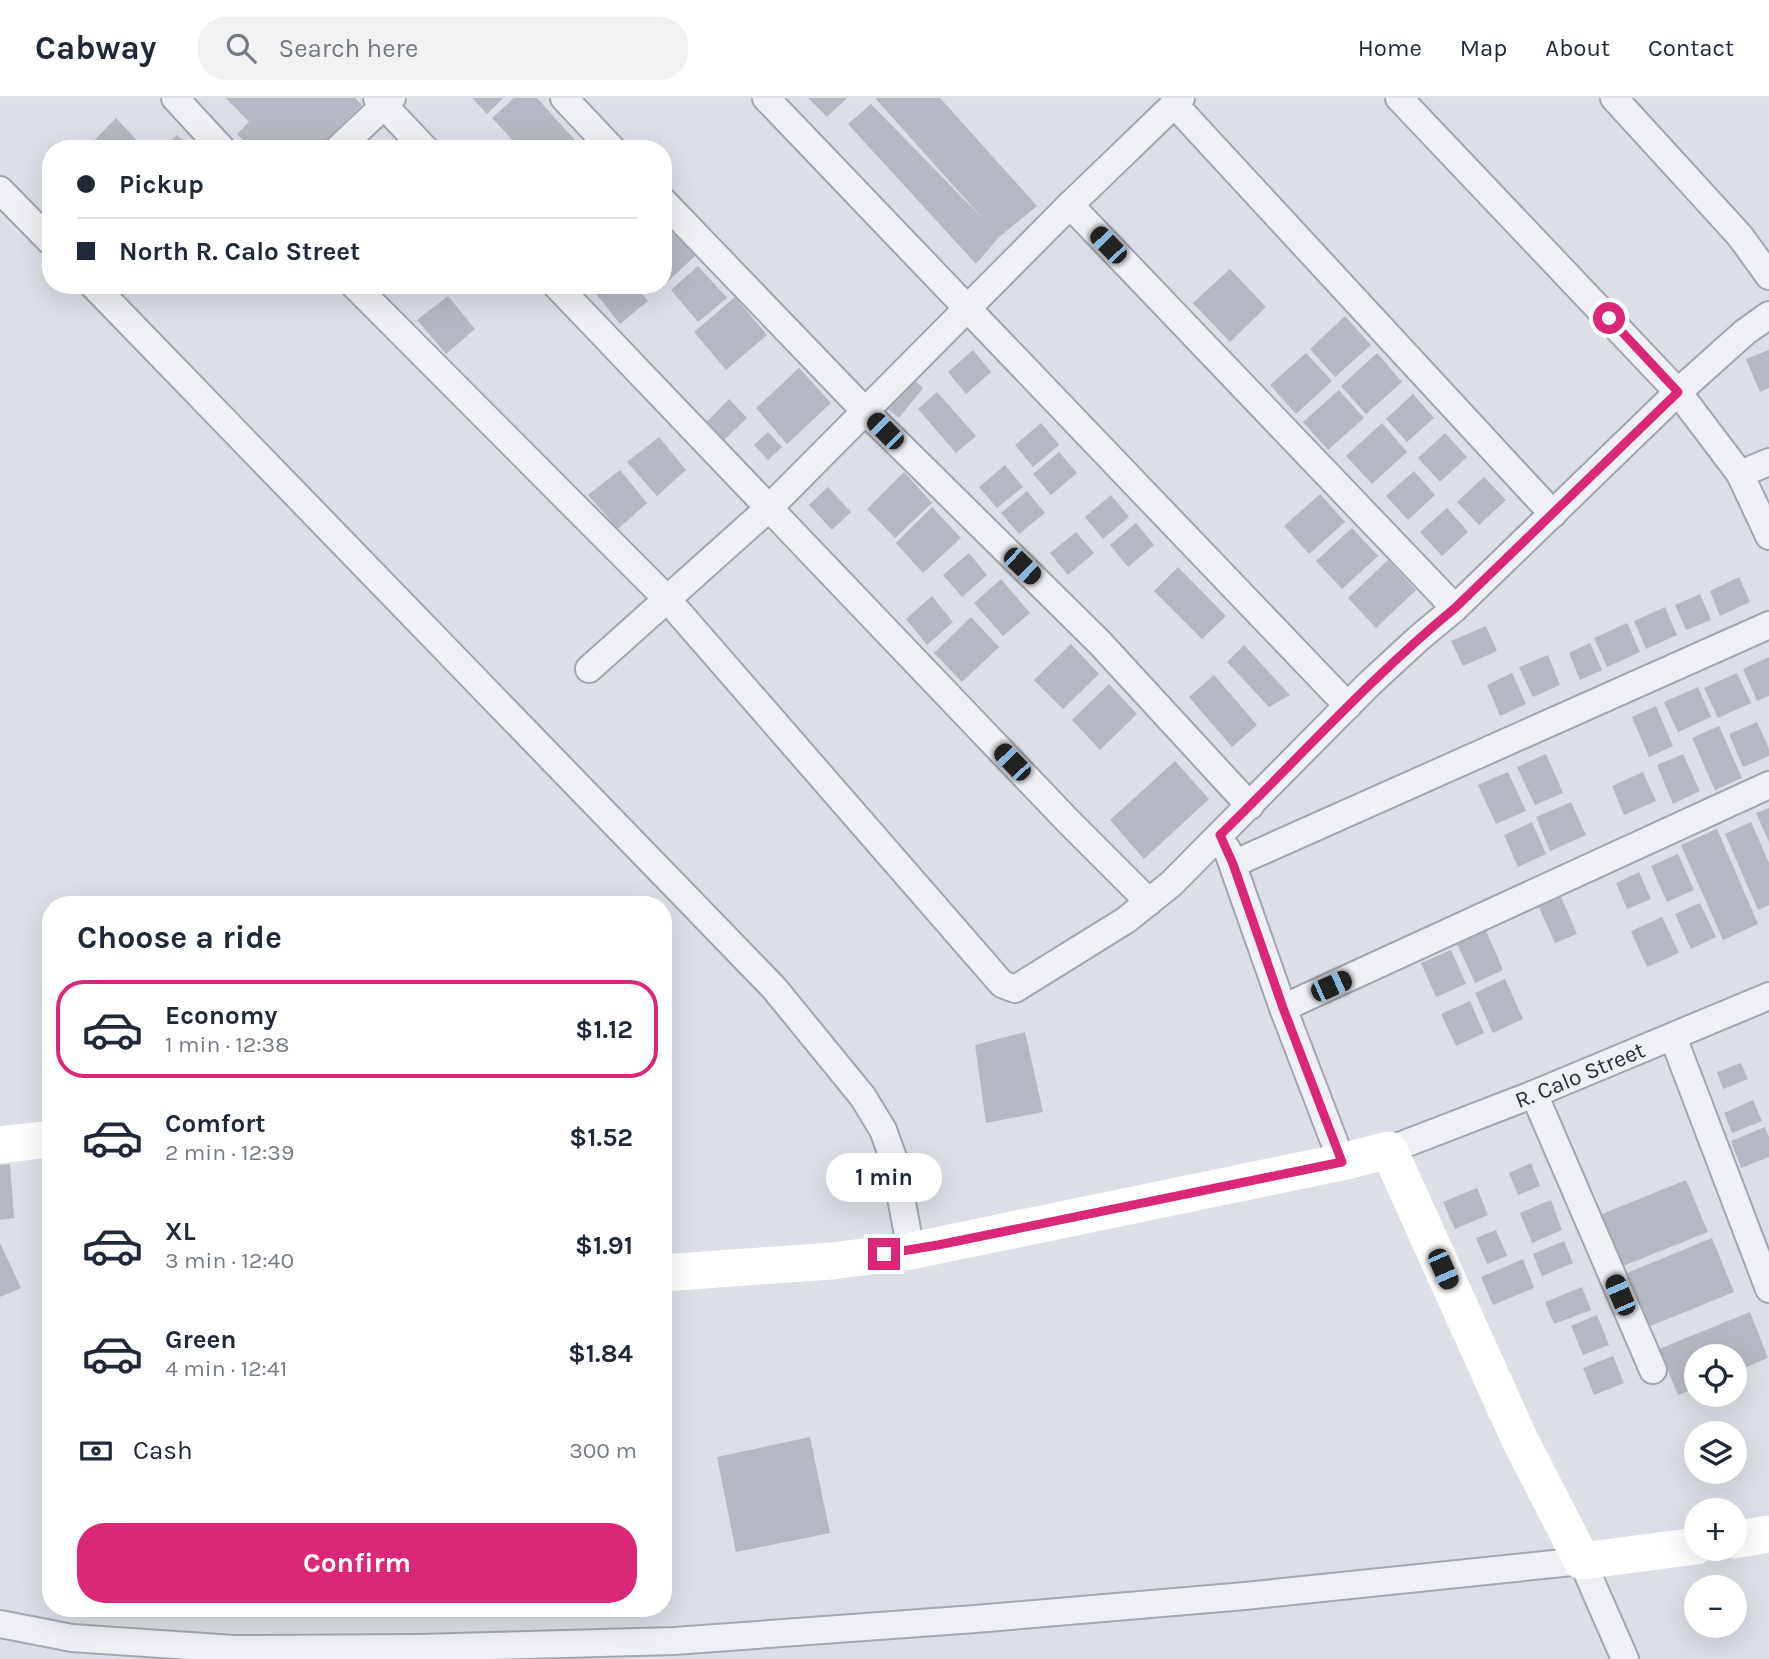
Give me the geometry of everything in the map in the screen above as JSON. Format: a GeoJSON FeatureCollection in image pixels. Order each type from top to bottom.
{"type":"FeatureCollection","features":[{"type":"Feature","properties":{"kind":"main road"},"geometry":{"type":"LineString","coordinates":[[0,1144],[42,1140]]}},
{"type":"Feature","properties":{"kind":"main road"},"geometry":{"type":"LineString","coordinates":[[672,1272],[831,1261],[911,1251],[1389,1150],[1519,1438],[1582,1562],[1684,1548]]}},
{"type":"Feature","properties":{"kind":"main road"},"geometry":{"type":"LineString","coordinates":[[1747,1538],[1769,1534]]}},
{"type":"Feature","properties":{"kind":"street"},"geometry":{"type":"LineString","coordinates":[[175,98],[214,140]]}},
{"type":"Feature","properties":{"kind":"street"},"geometry":{"type":"LineString","coordinates":[[564,98],[604,140]]}},
{"type":"Feature","properties":{"kind":"street"},"geometry":{"type":"LineString","coordinates":[[766,98],[1348,706]]}},
{"type":"Feature","properties":{"kind":"street"},"geometry":{"type":"LineString","coordinates":[[1399,98],[1678,392],[1740,474],[1769,536]]}},
{"type":"Feature","properties":{"kind":"street"},"geometry":{"type":"LineString","coordinates":[[1614,98],[1740,236],[1769,276]]}},
{"type":"Feature","properties":{"kind":"street"},"geometry":{"type":"LineString","coordinates":[[346,140],[384,100],[417,140]]}},
{"type":"Feature","properties":{"kind":"street"},"geometry":{"type":"LineString","coordinates":[[589,669],[769,508],[1070,205],[1178,101],[1553,514]]}},
{"type":"Feature","properties":{"kind":"street"},"geometry":{"type":"LineString","coordinates":[[0,190],[42,233]]}},
{"type":"Feature","properties":{"kind":"street"},"geometry":{"type":"LineString","coordinates":[[1070,205],[1455,608]]}},
{"type":"Feature","properties":{"kind":"street"},"geometry":{"type":"LineString","coordinates":[[672,210],[866,412],[1100,643],[1250,806]]}},
{"type":"Feature","properties":{"kind":"street"},"geometry":{"type":"LineString","coordinates":[[102,294],[774,988],[863,1097],[883,1130],[894,1160],[911,1251]]}},
{"type":"Feature","properties":{"kind":"street"},"geometry":{"type":"LineString","coordinates":[[363,294],[667,599],[1002,984],[1015,989],[1126,920],[1171,884],[1419,638],[1455,608],[1678,392],[1745,332],[1769,315]]}},
{"type":"Feature","properties":{"kind":"street"},"geometry":{"type":"LineString","coordinates":[[565,294],[1068,821],[1149,902]]}},
{"type":"Feature","properties":{"kind":"street"},"geometry":{"type":"LineString","coordinates":[[1740,474],[1769,461]]}},
{"type":"Feature","properties":{"kind":"street"},"geometry":{"type":"LineString","coordinates":[[1233,864],[1769,625]]}},
{"type":"Feature","properties":{"kind":"street"},"geometry":{"type":"LineString","coordinates":[[1283,1008],[1769,785]]}},
{"type":"Feature","properties":{"kind":"street"},"geometry":{"type":"LineString","coordinates":[[1220,835],[1342,1162]]}},
{"type":"Feature","properties":{"kind":"street","name":"R. Calo Street"},"geometry":{"type":"LineString","coordinates":[[1389,1150],[1534,1094],[1769,996]]}},
{"type":"Feature","properties":{"kind":"street"},"geometry":{"type":"LineString","coordinates":[[1674,1037],[1769,1289]]}},
{"type":"Feature","properties":{"kind":"street"},"geometry":{"type":"LineString","coordinates":[[1534,1094],[1653,1370]]}},
{"type":"Feature","properties":{"kind":"street"},"geometry":{"type":"LineString","coordinates":[[0,1624],[72,1638],[234,1649],[418,1648],[674,1641],[1231,1597],[1582,1562],[1625,1659]]}},
{"type":"Feature","properties":{"kind":"building"},"geometry":{"type":"Polygon","coordinates":[[[226,98],[355,98],[362,105],[326,140],[243,140],[237,134],[249,122],[226,98]]]}},
{"type":"Feature","properties":{"kind":"building"},"geometry":{"type":"Polygon","coordinates":[[[472,98],[503,98],[487,114],[472,98]]]}},
{"type":"Feature","properties":{"kind":"building"},"geometry":{"type":"Polygon","coordinates":[[[514,98],[537,98],[575,140],[513,140],[492,118],[514,98]]]}},
{"type":"Feature","properties":{"kind":"building"},"geometry":{"type":"Polygon","coordinates":[[[808,98],[847,98],[827,117],[808,98]]]}},
{"type":"Feature","properties":{"kind":"building"},"geometry":{"type":"Polygon","coordinates":[[[875,98],[940,98],[1037,206],[999,237],[976,264],[848,124],[871,104],[985,221],[875,98]]]}},
{"type":"Feature","properties":{"kind":"building"},"geometry":{"type":"Polygon","coordinates":[[[116,118],[137,140],[95,140],[116,118]]]}},
{"type":"Feature","properties":{"kind":"building"},"geometry":{"type":"Polygon","coordinates":[[[672,229],[696,255],[672,278],[672,229]]]}},
{"type":"Feature","properties":{"kind":"building"},"geometry":{"type":"Polygon","coordinates":[[[698,266],[727,298],[698,322],[672,289],[698,266]]]}},
{"type":"Feature","properties":{"kind":"building"},"geometry":{"type":"Polygon","coordinates":[[[1230,269],[1266,307],[1230,342],[1193,303],[1230,269]]]}},
{"type":"Feature","properties":{"kind":"building"},"geometry":{"type":"Polygon","coordinates":[[[596,294],[642,294],[648,301],[620,324],[596,294]]]}},
{"type":"Feature","properties":{"kind":"building"},"geometry":{"type":"Polygon","coordinates":[[[448,296],[475,329],[446,354],[417,320],[448,296]]]}},
{"type":"Feature","properties":{"kind":"building"},"geometry":{"type":"Polygon","coordinates":[[[735,297],[767,335],[726,370],[694,332],[735,297]]]}},
{"type":"Feature","properties":{"kind":"building"},"geometry":{"type":"Polygon","coordinates":[[[1345,316],[1371,345],[1335,377],[1310,349],[1345,316]]]}},
{"type":"Feature","properties":{"kind":"building"},"geometry":{"type":"Polygon","coordinates":[[[973,350],[991,372],[966,394],[948,372],[973,350]]]}},
{"type":"Feature","properties":{"kind":"building"},"geometry":{"type":"Polygon","coordinates":[[[1769,350],[1769,388],[1760,392],[1746,359],[1769,350]]]}},
{"type":"Feature","properties":{"kind":"building"},"geometry":{"type":"Polygon","coordinates":[[[1306,353],[1332,381],[1296,414],[1270,385],[1306,353]]]}},
{"type":"Feature","properties":{"kind":"building"},"geometry":{"type":"Polygon","coordinates":[[[1377,353],[1402,382],[1366,414],[1341,386],[1377,353]]]}},
{"type":"Feature","properties":{"kind":"building"},"geometry":{"type":"Polygon","coordinates":[[[799,368],[831,403],[787,444],[756,408],[799,368]]]}},
{"type":"Feature","properties":{"kind":"building"},"geometry":{"type":"Polygon","coordinates":[[[909,376],[923,388],[899,418],[885,407],[909,376]]]}},
{"type":"Feature","properties":{"kind":"building"},"geometry":{"type":"Polygon","coordinates":[[[1339,390],[1364,418],[1328,450],[1303,422],[1339,390]]]}},
{"type":"Feature","properties":{"kind":"building"},"geometry":{"type":"Polygon","coordinates":[[[937,392],[976,436],[956,453],[918,409],[937,392]]]}},
{"type":"Feature","properties":{"kind":"building"},"geometry":{"type":"Polygon","coordinates":[[[1413,394],[1434,418],[1407,442],[1386,419],[1413,394]]]}},
{"type":"Feature","properties":{"kind":"building"},"geometry":{"type":"Polygon","coordinates":[[[729,399],[747,418],[722,442],[704,425],[729,399]]]}},
{"type":"Feature","properties":{"kind":"building"},"geometry":{"type":"Polygon","coordinates":[[[1041,423],[1059,445],[1033,467],[1015,445],[1041,423]]]}},
{"type":"Feature","properties":{"kind":"building"},"geometry":{"type":"Polygon","coordinates":[[[1382,423],[1407,452],[1372,484],[1346,456],[1382,423]]]}},
{"type":"Feature","properties":{"kind":"building"},"geometry":{"type":"Polygon","coordinates":[[[768,432],[782,447],[768,460],[754,445],[768,432]]]}},
{"type":"Feature","properties":{"kind":"building"},"geometry":{"type":"Polygon","coordinates":[[[1445,433],[1467,457],[1440,482],[1418,458],[1445,433]]]}},
{"type":"Feature","properties":{"kind":"building"},"geometry":{"type":"Polygon","coordinates":[[[659,437],[686,470],[657,496],[627,462],[659,437]]]}},
{"type":"Feature","properties":{"kind":"building"},"geometry":{"type":"Polygon","coordinates":[[[1059,452],[1077,473],[1051,495],[1033,474],[1059,452]]]}},
{"type":"Feature","properties":{"kind":"building"},"geometry":{"type":"Polygon","coordinates":[[[1005,465],[1023,487],[997,508],[979,487],[1005,465]]]}},
{"type":"Feature","properties":{"kind":"building"},"geometry":{"type":"Polygon","coordinates":[[[620,470],[647,503],[618,529],[588,495],[620,470]]]}},
{"type":"Feature","properties":{"kind":"building"},"geometry":{"type":"Polygon","coordinates":[[[1414,471],[1435,495],[1408,520],[1386,496],[1414,471]]]}},
{"type":"Feature","properties":{"kind":"building"},"geometry":{"type":"Polygon","coordinates":[[[904,472],[932,503],[895,538],[867,509],[904,472]]]}},
{"type":"Feature","properties":{"kind":"building"},"geometry":{"type":"Polygon","coordinates":[[[1484,477],[1506,500],[1479,525],[1457,502],[1484,477]]]}},
{"type":"Feature","properties":{"kind":"building"},"geometry":{"type":"Polygon","coordinates":[[[828,487],[851,512],[832,530],[809,505],[828,487]]]}},
{"type":"Feature","properties":{"kind":"building"},"geometry":{"type":"Polygon","coordinates":[[[1027,491],[1045,513],[1019,534],[1001,513],[1027,491]]]}},
{"type":"Feature","properties":{"kind":"building"},"geometry":{"type":"Polygon","coordinates":[[[1320,494],[1345,522],[1309,554],[1284,526],[1320,494]]]}},
{"type":"Feature","properties":{"kind":"building"},"geometry":{"type":"Polygon","coordinates":[[[1111,495],[1129,517],[1103,539],[1085,517],[1111,495]]]}},
{"type":"Feature","properties":{"kind":"building"},"geometry":{"type":"Polygon","coordinates":[[[932,507],[961,538],[923,573],[896,543],[932,507]]]}},
{"type":"Feature","properties":{"kind":"building"},"geometry":{"type":"Polygon","coordinates":[[[1447,508],[1468,532],[1442,556],[1420,532],[1447,508]]]}},
{"type":"Feature","properties":{"kind":"building"},"geometry":{"type":"Polygon","coordinates":[[[1136,523],[1154,545],[1128,567],[1110,545],[1136,523]]]}},
{"type":"Feature","properties":{"kind":"building"},"geometry":{"type":"Polygon","coordinates":[[[1352,528],[1378,556],[1342,589],[1316,561],[1352,528]]]}},
{"type":"Feature","properties":{"kind":"building"},"geometry":{"type":"Polygon","coordinates":[[[1076,532],[1094,553],[1068,575],[1050,553],[1076,532]]]}},
{"type":"Feature","properties":{"kind":"building"},"geometry":{"type":"Polygon","coordinates":[[[969,553],[987,575],[962,597],[943,575],[969,553]]]}},
{"type":"Feature","properties":{"kind":"building"},"geometry":{"type":"Polygon","coordinates":[[[1388,560],[1416,590],[1376,628],[1348,598],[1388,560]]]}},
{"type":"Feature","properties":{"kind":"building"},"geometry":{"type":"Polygon","coordinates":[[[1178,567],[1226,616],[1202,639],[1154,591],[1178,567]]]}},
{"type":"Feature","properties":{"kind":"building"},"geometry":{"type":"Polygon","coordinates":[[[1739,577],[1750,602],[1720,616],[1710,591],[1739,577]]]}},
{"type":"Feature","properties":{"kind":"building"},"geometry":{"type":"Polygon","coordinates":[[[1001,579],[1030,613],[1003,636],[974,603],[1001,579]]]}},
{"type":"Feature","properties":{"kind":"building"},"geometry":{"type":"Polygon","coordinates":[[[1700,594],[1711,620],[1686,630],[1675,605],[1700,594]]]}},
{"type":"Feature","properties":{"kind":"building"},"geometry":{"type":"Polygon","coordinates":[[[932,596],[953,622],[927,645],[906,619],[932,596]]]}},
{"type":"Feature","properties":{"kind":"building"},"geometry":{"type":"Polygon","coordinates":[[[1665,607],[1677,635],[1646,649],[1634,621],[1665,607]]]}},
{"type":"Feature","properties":{"kind":"building"},"geometry":{"type":"Polygon","coordinates":[[[971,617],[999,647],[962,682],[934,653],[971,617]]]}},
{"type":"Feature","properties":{"kind":"building"},"geometry":{"type":"Polygon","coordinates":[[[1627,623],[1640,652],[1607,667],[1594,638],[1627,623]]]}},
{"type":"Feature","properties":{"kind":"building"},"geometry":{"type":"Polygon","coordinates":[[[1486,626],[1497,651],[1463,666],[1451,641],[1486,626]]]}},
{"type":"Feature","properties":{"kind":"building"},"geometry":{"type":"Polygon","coordinates":[[[1590,643],[1602,670],[1580,680],[1569,653],[1590,643]]]}},
{"type":"Feature","properties":{"kind":"building"},"geometry":{"type":"Polygon","coordinates":[[[1071,644],[1099,674],[1063,709],[1034,680],[1071,644]]]}},
{"type":"Feature","properties":{"kind":"building"},"geometry":{"type":"Polygon","coordinates":[[[1244,645],[1290,695],[1269,707],[1227,662],[1244,645]]]}},
{"type":"Feature","properties":{"kind":"building"},"geometry":{"type":"Polygon","coordinates":[[[1548,655],[1560,685],[1533,697],[1519,667],[1548,655]]]}},
{"type":"Feature","properties":{"kind":"building"},"geometry":{"type":"Polygon","coordinates":[[[1769,657],[1769,696],[1757,701],[1743,669],[1769,657]]]}},
{"type":"Feature","properties":{"kind":"building"},"geometry":{"type":"Polygon","coordinates":[[[1512,673],[1526,704],[1500,716],[1487,685],[1512,673]]]}},
{"type":"Feature","properties":{"kind":"building"},"geometry":{"type":"Polygon","coordinates":[[[1737,673],[1751,703],[1718,718],[1704,688],[1737,673]]]}},
{"type":"Feature","properties":{"kind":"building"},"geometry":{"type":"Polygon","coordinates":[[[1214,675],[1257,725],[1232,747],[1189,697],[1214,675]]]}},
{"type":"Feature","properties":{"kind":"building"},"geometry":{"type":"Polygon","coordinates":[[[1109,684],[1137,714],[1100,750],[1072,720],[1109,684]]]}},
{"type":"Feature","properties":{"kind":"building"},"geometry":{"type":"Polygon","coordinates":[[[1698,687],[1711,717],[1678,732],[1664,702],[1698,687]]]}},
{"type":"Feature","properties":{"kind":"building"},"geometry":{"type":"Polygon","coordinates":[[[1656,706],[1673,746],[1649,757],[1632,717],[1656,706]]]}},
{"type":"Feature","properties":{"kind":"building"},"geometry":{"type":"Polygon","coordinates":[[[1757,722],[1769,749],[1769,756],[1743,767],[1729,734],[1757,722]]]}},
{"type":"Feature","properties":{"kind":"building"},"geometry":{"type":"Polygon","coordinates":[[[1719,726],[1742,778],[1715,790],[1692,738],[1719,726]]]}},
{"type":"Feature","properties":{"kind":"building"},"geometry":{"type":"Polygon","coordinates":[[[1546,754],[1563,793],[1535,805],[1517,767],[1546,754]]]}},
{"type":"Feature","properties":{"kind":"building"},"geometry":{"type":"Polygon","coordinates":[[[1683,754],[1700,791],[1673,804],[1657,765],[1683,754]]]}},
{"type":"Feature","properties":{"kind":"building"},"geometry":{"type":"Polygon","coordinates":[[[1175,761],[1209,799],[1144,859],[1110,820],[1175,761]]]}},
{"type":"Feature","properties":{"kind":"building"},"geometry":{"type":"Polygon","coordinates":[[[1508,772],[1526,811],[1496,824],[1478,785],[1508,772]]]}},
{"type":"Feature","properties":{"kind":"building"},"geometry":{"type":"Polygon","coordinates":[[[1643,772],[1656,801],[1624,815],[1612,786],[1643,772]]]}},
{"type":"Feature","properties":{"kind":"building"},"geometry":{"type":"Polygon","coordinates":[[[1571,802],[1586,835],[1550,851],[1536,817],[1571,802]]]}},
{"type":"Feature","properties":{"kind":"building"},"geometry":{"type":"Polygon","coordinates":[[[1769,808],[1769,842],[1756,813],[1769,808]]]}},
{"type":"Feature","properties":{"kind":"building"},"geometry":{"type":"Polygon","coordinates":[[[1532,822],[1546,854],[1518,867],[1504,835],[1532,822]]]}},
{"type":"Feature","properties":{"kind":"building"},"geometry":{"type":"Polygon","coordinates":[[[1751,822],[1769,863],[1769,905],[1758,910],[1725,834],[1751,822]]]}},
{"type":"Feature","properties":{"kind":"building"},"geometry":{"type":"Polygon","coordinates":[[[1717,829],[1758,924],[1723,940],[1681,845],[1717,829]]]}},
{"type":"Feature","properties":{"kind":"building"},"geometry":{"type":"Polygon","coordinates":[[[1678,854],[1694,890],[1667,902],[1651,866],[1678,854]]]}},
{"type":"Feature","properties":{"kind":"building"},"geometry":{"type":"Polygon","coordinates":[[[1639,872],[1651,899],[1627,909],[1616,883],[1639,872]]]}},
{"type":"Feature","properties":{"kind":"building"},"geometry":{"type":"Polygon","coordinates":[[[1561,897],[1577,934],[1555,943],[1539,907],[1561,897]]]}},
{"type":"Feature","properties":{"kind":"building"},"geometry":{"type":"Polygon","coordinates":[[[1700,903],[1716,937],[1691,949],[1675,914],[1700,903]]]}},
{"type":"Feature","properties":{"kind":"building"},"geometry":{"type":"Polygon","coordinates":[[[1662,917],[1679,953],[1647,967],[1631,931],[1662,917]]]}},
{"type":"Feature","properties":{"kind":"building"},"geometry":{"type":"Polygon","coordinates":[[[1485,928],[1503,970],[1475,983],[1456,941],[1485,928]]]}},
{"type":"Feature","properties":{"kind":"building"},"geometry":{"type":"Polygon","coordinates":[[[1451,950],[1466,984],[1436,997],[1421,963],[1451,950]]]}},
{"type":"Feature","properties":{"kind":"building"},"geometry":{"type":"Polygon","coordinates":[[[1505,979],[1523,1019],[1493,1033],[1475,993],[1505,979]]]}},
{"type":"Feature","properties":{"kind":"building"},"geometry":{"type":"Polygon","coordinates":[[[1470,1001],[1484,1033],[1456,1046],[1441,1014],[1470,1001]]]}},
{"type":"Feature","properties":{"kind":"building"},"geometry":{"type":"Polygon","coordinates":[[[1025,1032],[1043,1112],[986,1123],[975,1045],[1025,1032]]]}},
{"type":"Feature","properties":{"kind":"building"},"geometry":{"type":"Polygon","coordinates":[[[1741,1063],[1748,1079],[1723,1089],[1717,1072],[1741,1063]]]}},
{"type":"Feature","properties":{"kind":"building"},"geometry":{"type":"Polygon","coordinates":[[[1753,1100],[1762,1121],[1732,1133],[1724,1113],[1753,1100]]]}},
{"type":"Feature","properties":{"kind":"building"},"geometry":{"type":"Polygon","coordinates":[[[1765,1127],[1769,1137],[1769,1157],[1741,1168],[1731,1141],[1765,1127]]]}},
{"type":"Feature","properties":{"kind":"building"},"geometry":{"type":"Polygon","coordinates":[[[1531,1163],[1540,1186],[1518,1195],[1509,1173],[1531,1163]]]}},
{"type":"Feature","properties":{"kind":"building"},"geometry":{"type":"Polygon","coordinates":[[[10,1164],[14,1218],[0,1220],[0,1165],[10,1164]]]}},
{"type":"Feature","properties":{"kind":"building"},"geometry":{"type":"Polygon","coordinates":[[[1686,1180],[1708,1232],[1623,1266],[1602,1214],[1686,1180]]]}},
{"type":"Feature","properties":{"kind":"building"},"geometry":{"type":"Polygon","coordinates":[[[1477,1188],[1488,1215],[1455,1229],[1443,1202],[1477,1188]]]}},
{"type":"Feature","properties":{"kind":"building"},"geometry":{"type":"Polygon","coordinates":[[[1551,1200],[1562,1230],[1532,1243],[1520,1213],[1551,1200]]]}},
{"type":"Feature","properties":{"kind":"building"},"geometry":{"type":"Polygon","coordinates":[[[1496,1230],[1507,1256],[1487,1264],[1476,1238],[1496,1230]]]}},
{"type":"Feature","properties":{"kind":"building"},"geometry":{"type":"Polygon","coordinates":[[[1712,1238],[1734,1292],[1648,1327],[1627,1273],[1712,1238]]]}},
{"type":"Feature","properties":{"kind":"building"},"geometry":{"type":"Polygon","coordinates":[[[1564,1241],[1573,1263],[1542,1276],[1533,1254],[1564,1241]]]}},
{"type":"Feature","properties":{"kind":"building"},"geometry":{"type":"Polygon","coordinates":[[[0,1243],[21,1288],[0,1297],[0,1243]]]}},
{"type":"Feature","properties":{"kind":"building"},"geometry":{"type":"Polygon","coordinates":[[[1523,1259],[1534,1288],[1493,1305],[1481,1277],[1523,1259]]]}},
{"type":"Feature","properties":{"kind":"building"},"geometry":{"type":"Polygon","coordinates":[[[1582,1287],[1591,1310],[1554,1324],[1545,1302],[1582,1287]]]}},
{"type":"Feature","properties":{"kind":"building"},"geometry":{"type":"Polygon","coordinates":[[[1750,1312],[1768,1358],[1747,1367],[1747,1344],[1684,1344],[1684,1393],[1678,1395],[1659,1349],[1750,1312]]]}},
{"type":"Feature","properties":{"kind":"building"},"geometry":{"type":"Polygon","coordinates":[[[1597,1315],[1609,1345],[1583,1355],[1571,1326],[1597,1315]]]}},
{"type":"Feature","properties":{"kind":"building"},"geometry":{"type":"Polygon","coordinates":[[[1613,1356],[1624,1383],[1594,1395],[1583,1368],[1613,1356]]]}},
{"type":"Feature","properties":{"kind":"building"},"geometry":{"type":"Polygon","coordinates":[[[810,1437],[830,1533],[736,1552],[717,1457],[810,1437]]]}},
{"type":"Feature","properties":{"kind":"route"},"geometry":{"type":"LineString","coordinates":[[884,1254],[911,1251],[1342,1162],[1220,835],[1369,684],[1455,608],[1678,392],[1609,318]]}}]}
